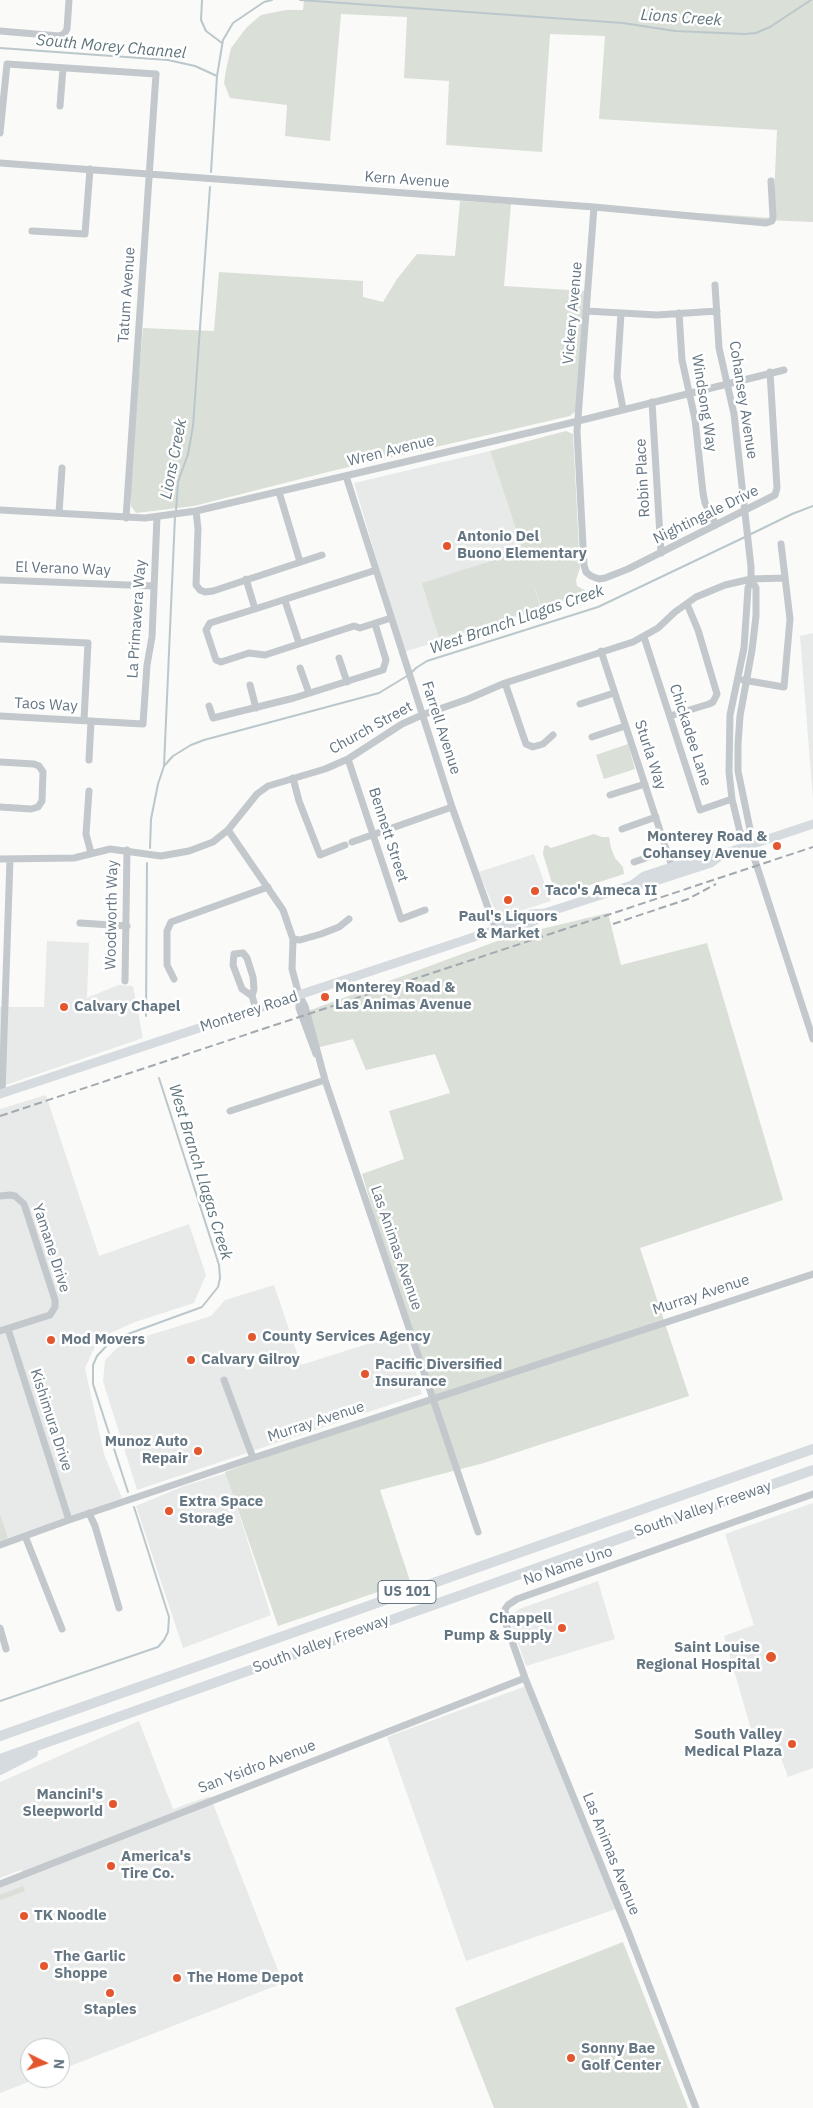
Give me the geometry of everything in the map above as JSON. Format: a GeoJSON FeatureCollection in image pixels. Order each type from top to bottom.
{"type":"FeatureCollection","features":[{"type":"Feature","properties":{"kind":"highway","name":"South Valley Freeway"},"geometry":{"type":"LineString","coordinates":[[0,1736],[813,1448]]}},
{"type":"Feature","properties":{"kind":"highway","name":"South Valley Freeway"},"geometry":{"type":"LineString","coordinates":[[0,1759],[813,1470]]}},
{"type":"Feature","properties":{"kind":"highway"},"geometry":{"type":"LineString","coordinates":[[0,1770],[67,1734]]}},
{"type":"Feature","properties":{"kind":"main road","name":"Monterey Road"},"geometry":{"type":"LineString","coordinates":[[632,885],[644,876],[709,855],[723,854],[750,846],[813,824]]}},
{"type":"Feature","properties":{"kind":"main road","name":"Monterey Road"},"geometry":{"type":"LineString","coordinates":[[1,1094],[496,930],[510,929],[528,923],[545,913],[632,885],[646,884],[704,865],[723,854]]}},
{"type":"Feature","properties":{"kind":"street"},"geometry":{"type":"LineString","coordinates":[[0,31],[59,36],[64,34],[67,29],[69,0]]}},
{"type":"Feature","properties":{"kind":"street"},"geometry":{"type":"LineString","coordinates":[[0,133],[7,64],[63,68],[60,106]]}},
{"type":"Feature","properties":{"kind":"street","name":"Tatum Avenue"},"geometry":{"type":"LineString","coordinates":[[63,68],[156,74],[126,518]]}},
{"type":"Feature","properties":{"kind":"street","name":"Kern Avenue"},"geometry":{"type":"LineString","coordinates":[[0,163],[594,207],[766,223],[772,221],[774,217],[771,181]]}},
{"type":"Feature","properties":{"kind":"street"},"geometry":{"type":"LineString","coordinates":[[32,231],[85,234],[90,169]]}},
{"type":"Feature","properties":{"kind":"street","name":"Vickery Avenue"},"geometry":{"type":"LineString","coordinates":[[591,576],[584,565],[578,421],[594,207]]}},
{"type":"Feature","properties":{"kind":"street","name":"Cohansey Avenue"},"geometry":{"type":"LineString","coordinates":[[716,285],[719,348],[734,414],[750,550],[751,579],[748,588],[744,648],[730,715],[728,743],[732,799],[740,832],[750,846],[813,1040]]}},
{"type":"Feature","properties":{"kind":"street"},"geometry":{"type":"LineString","coordinates":[[586,311],[621,313],[717,311]]}},
{"type":"Feature","properties":{"kind":"street"},"geometry":{"type":"LineString","coordinates":[[621,313],[617,377],[624,409]]}},
{"type":"Feature","properties":{"kind":"street","name":"Windsong Way"},"geometry":{"type":"LineString","coordinates":[[680,313],[682,360],[695,419],[703,493],[705,503],[716,525]]}},
{"type":"Feature","properties":{"kind":"street","name":"Wren Avenue"},"geometry":{"type":"LineString","coordinates":[[0,512],[59,513],[126,518],[157,517],[185,513],[578,421],[727,382],[784,370]]}},
{"type":"Feature","properties":{"kind":"street","name":"Nightingale Drive"},"geometry":{"type":"LineString","coordinates":[[591,576],[599,579],[605,578],[772,498],[776,492],[770,372]]}},
{"type":"Feature","properties":{"kind":"street","name":"Robin Place"},"geometry":{"type":"LineString","coordinates":[[652,402],[661,552]]}},
{"type":"Feature","properties":{"kind":"street"},"geometry":{"type":"LineString","coordinates":[[59,513],[62,468]]}},
{"type":"Feature","properties":{"kind":"street","name":"Farrell Avenue"},"geometry":{"type":"LineString","coordinates":[[346,476],[452,807],[496,930]]}},
{"type":"Feature","properties":{"kind":"street"},"geometry":{"type":"LineString","coordinates":[[279,492],[300,562]]}},
{"type":"Feature","properties":{"kind":"street"},"geometry":{"type":"LineString","coordinates":[[196,511],[198,529],[196,585],[205,592],[322,555]]}},
{"type":"Feature","properties":{"kind":"street","name":"La Primavera Way"},"geometry":{"type":"LineString","coordinates":[[143,724],[152,637],[157,517]]}},
{"type":"Feature","properties":{"kind":"street"},"geometry":{"type":"LineString","coordinates":[[737,679],[784,687],[790,618],[781,544]]}},
{"type":"Feature","properties":{"kind":"street"},"geometry":{"type":"LineString","coordinates":[[376,570],[285,601],[210,623],[206,630],[216,660],[221,662],[248,652],[265,655],[354,626],[360,628],[391,618]]}},
{"type":"Feature","properties":{"kind":"street","name":"Church Street"},"geometry":{"type":"LineString","coordinates":[[0,858],[74,858],[110,850],[127,850],[161,856],[189,851],[213,842],[228,830],[257,794],[268,786],[325,769],[348,759],[402,724],[505,683],[601,651],[620,647],[644,637],[687,604],[707,592],[725,585],[751,579],[785,578]]}},
{"type":"Feature","properties":{"kind":"street"},"geometry":{"type":"LineString","coordinates":[[246,579],[255,609]]}},
{"type":"Feature","properties":{"kind":"street","name":"Cohansey Avenue"},"geometry":{"type":"LineString","coordinates":[[750,846],[750,828],[742,794],[738,753],[740,716],[756,616],[756,588],[751,579]]}},
{"type":"Feature","properties":{"kind":"street","name":"El Verano Way"},"geometry":{"type":"LineString","coordinates":[[0,580],[154,586]]}},
{"type":"Feature","properties":{"kind":"street"},"geometry":{"type":"LineString","coordinates":[[285,601],[299,643]]}},
{"type":"Feature","properties":{"kind":"street"},"geometry":{"type":"LineString","coordinates":[[670,716],[709,704],[713,702],[717,694],[698,630],[687,604]]}},
{"type":"Feature","properties":{"kind":"street"},"geometry":{"type":"LineString","coordinates":[[209,706],[213,718],[256,708],[383,670],[386,660],[375,624]]}},
{"type":"Feature","properties":{"kind":"street","name":"Chickadee Lane"},"geometry":{"type":"LineString","coordinates":[[644,637],[700,810],[732,799]]}},
{"type":"Feature","properties":{"kind":"street"},"geometry":{"type":"LineString","coordinates":[[0,639],[88,643],[88,720]]}},
{"type":"Feature","properties":{"kind":"street","name":"Sturla Way"},"geometry":{"type":"LineString","coordinates":[[601,651],[672,867]]}},
{"type":"Feature","properties":{"kind":"street"},"geometry":{"type":"LineString","coordinates":[[339,658],[347,682]]}},
{"type":"Feature","properties":{"kind":"street"},"geometry":{"type":"LineString","coordinates":[[300,668],[309,693]]}},
{"type":"Feature","properties":{"kind":"street"},"geometry":{"type":"LineString","coordinates":[[505,683],[526,744],[534,747],[543,744],[553,735]]}},
{"type":"Feature","properties":{"kind":"street"},"geometry":{"type":"LineString","coordinates":[[250,685],[256,708]]}},
{"type":"Feature","properties":{"kind":"street"},"geometry":{"type":"LineString","coordinates":[[580,704],[614,692]]}},
{"type":"Feature","properties":{"kind":"street","name":"Taos Way"},"geometry":{"type":"LineString","coordinates":[[0,716],[143,724]]}},
{"type":"Feature","properties":{"kind":"street","name":"Taos Way"},"geometry":{"type":"LineString","coordinates":[[88,720],[89,760]]}},
{"type":"Feature","properties":{"kind":"street"},"geometry":{"type":"LineString","coordinates":[[592,737],[626,726]]}},
{"type":"Feature","properties":{"kind":"street","name":"Bennett Street"},"geometry":{"type":"LineString","coordinates":[[348,759],[401,919],[425,910]]}},
{"type":"Feature","properties":{"kind":"street"},"geometry":{"type":"LineString","coordinates":[[0,762],[34,764],[39,766],[43,772],[42,801],[38,807],[31,809],[0,807]]}},
{"type":"Feature","properties":{"kind":"street"},"geometry":{"type":"LineString","coordinates":[[293,778],[299,801],[320,854],[452,807]]}},
{"type":"Feature","properties":{"kind":"street"},"geometry":{"type":"LineString","coordinates":[[610,795],[645,784]]}},
{"type":"Feature","properties":{"kind":"street"},"geometry":{"type":"LineString","coordinates":[[89,791],[86,834],[91,853]]}},
{"type":"Feature","properties":{"kind":"street"},"geometry":{"type":"LineString","coordinates":[[622,829],[656,817]]}},
{"type":"Feature","properties":{"kind":"street"},"geometry":{"type":"LineString","coordinates":[[228,830],[283,910],[294,939],[300,940],[321,934],[339,927],[349,918]]}},
{"type":"Feature","properties":{"kind":"street","name":"Woodworth Way"},"geometry":{"type":"LineString","coordinates":[[125,981],[127,850]]}},
{"type":"Feature","properties":{"kind":"street"},"geometry":{"type":"LineString","coordinates":[[634,862],[667,851]]}},
{"type":"Feature","properties":{"kind":"street"},"geometry":{"type":"LineString","coordinates":[[1,1094],[2,1003],[10,858]]}},
{"type":"Feature","properties":{"kind":"street"},"geometry":{"type":"LineString","coordinates":[[174,979],[167,965],[167,931],[171,922],[268,887]]}},
{"type":"Feature","properties":{"kind":"street"},"geometry":{"type":"LineString","coordinates":[[80,923],[127,926]]}},
{"type":"Feature","properties":{"kind":"street","name":"Las Animas Avenue"},"geometry":{"type":"LineString","coordinates":[[294,939],[292,969],[298,995],[298,1008],[318,1058],[478,1532]]}},
{"type":"Feature","properties":{"kind":"street"},"geometry":{"type":"LineString","coordinates":[[252,996],[242,989],[233,965],[232,957],[234,954],[243,953],[247,958],[253,977],[254,989],[252,996],[256,1009]]}},
{"type":"Feature","properties":{"kind":"street"},"geometry":{"type":"LineString","coordinates":[[230,1111],[325,1080]]}},
{"type":"Feature","properties":{"kind":"street","name":"Yamane Drive"},"geometry":{"type":"LineString","coordinates":[[0,1196],[10,1195],[20,1199],[26,1210],[54,1292],[55,1307],[50,1315],[8,1328]]}},
{"type":"Feature","properties":{"kind":"street","name":"Murray Avenue"},"geometry":{"type":"LineString","coordinates":[[0,1545],[114,1504],[432,1398],[813,1274]]}},
{"type":"Feature","properties":{"kind":"street"},"geometry":{"type":"LineString","coordinates":[[0,1331],[8,1328]]}},
{"type":"Feature","properties":{"kind":"street","name":"Kishimura Drive"},"geometry":{"type":"LineString","coordinates":[[8,1328],[69,1520]]}},
{"type":"Feature","properties":{"kind":"street"},"geometry":{"type":"LineString","coordinates":[[224,1380],[253,1458]]}},
{"type":"Feature","properties":{"kind":"street","name":"No Name Uno"},"geometry":{"type":"LineString","coordinates":[[505,1609],[517,1599],[813,1494]]}},
{"type":"Feature","properties":{"kind":"street"},"geometry":{"type":"LineString","coordinates":[[89,1513],[95,1526],[119,1608]]}},
{"type":"Feature","properties":{"kind":"street"},"geometry":{"type":"LineString","coordinates":[[25,1536],[62,1629]]}},
{"type":"Feature","properties":{"kind":"street","name":"Las Animas Avenue"},"geometry":{"type":"LineString","coordinates":[[505,1609],[506,1624],[525,1678],[626,1927],[696,2108]]}},
{"type":"Feature","properties":{"kind":"street"},"geometry":{"type":"LineString","coordinates":[[0,1628],[6,1649]]}},
{"type":"Feature","properties":{"kind":"street","name":"San Ysidro Avenue"},"geometry":{"type":"LineString","coordinates":[[0,1884],[525,1678]]}},
{"type":"Feature","properties":{"kind":"shaded area"},"geometry":{"type":"Polygon","coordinates":[[[304,0],[813,0],[813,222],[743,219],[594,206],[773,218],[777,130],[599,119],[605,36],[550,34],[542,152],[446,145],[449,81],[404,78],[407,17],[341,14],[330,141],[285,136],[287,105],[230,98],[224,83],[231,48],[247,27],[261,15],[286,10],[303,10],[304,0]]]}},
{"type":"Feature","properties":{"kind":"shaded area"},"geometry":{"type":"Polygon","coordinates":[[[460,201],[511,204],[504,286],[586,291],[581,407],[570,416],[332,471],[194,506],[136,513],[131,506],[131,462],[143,328],[214,331],[219,272],[363,281],[363,297],[383,302],[397,279],[417,254],[455,256],[460,201]]]}},
{"type":"Feature","properties":{"kind":"shaded area"},"geometry":{"type":"Polygon","coordinates":[[[566,431],[573,434],[580,568],[576,580],[577,586],[588,592],[542,609],[533,583],[540,608],[439,638],[422,583],[523,551],[490,451],[566,431]]]}},
{"type":"Feature","properties":{"kind":"shaded area","name":"Antonio Del Buono Elementary"},"geometry":{"type":"Polygon","coordinates":[[[490,451],[542,609],[404,652],[354,483],[490,451]]]}},
{"type":"Feature","properties":{"kind":"shaded area"},"geometry":{"type":"Polygon","coordinates":[[[813,633],[813,799],[800,636],[813,633]]]}},
{"type":"Feature","properties":{"kind":"shaded area"},"geometry":{"type":"Polygon","coordinates":[[[628,744],[635,769],[604,779],[596,755],[628,744]]]}},
{"type":"Feature","properties":{"kind":"shaded area"},"geometry":{"type":"Polygon","coordinates":[[[594,834],[609,837],[615,858],[623,867],[624,874],[556,896],[543,854],[544,846],[547,845],[551,848],[594,834]]]}},
{"type":"Feature","properties":{"kind":"shaded area"},"geometry":{"type":"Polygon","coordinates":[[[534,854],[551,901],[498,918],[479,872],[534,854]]]}},
{"type":"Feature","properties":{"kind":"shaded area"},"geometry":{"type":"Polygon","coordinates":[[[608,913],[621,965],[707,943],[783,1200],[640,1248],[689,1396],[484,1463],[380,1490],[410,1581],[278,1626],[225,1472],[351,1425],[430,1401],[362,1174],[404,1159],[389,1111],[450,1093],[435,1054],[366,1070],[353,1039],[312,1049],[300,1014],[508,937],[608,913]]]}},
{"type":"Feature","properties":{"kind":"shaded area"},"geometry":{"type":"Polygon","coordinates":[[[47,941],[89,943],[87,998],[118,985],[133,986],[143,1038],[0,1087],[0,1007],[44,1007],[47,941]]]}},
{"type":"Feature","properties":{"kind":"shaded area"},"geometry":{"type":"Polygon","coordinates":[[[46,1095],[99,1256],[189,1224],[206,1275],[194,1303],[135,1322],[99,1338],[85,1368],[104,1454],[122,1498],[8,1538],[0,1514],[0,1109],[46,1095]]]}},
{"type":"Feature","properties":{"kind":"shaded area"},"geometry":{"type":"Polygon","coordinates":[[[274,1285],[301,1365],[405,1332],[422,1394],[137,1490],[103,1381],[105,1360],[121,1344],[211,1316],[225,1300],[274,1285]]]}},
{"type":"Feature","properties":{"kind":"shaded area"},"geometry":{"type":"Polygon","coordinates":[[[226,1473],[271,1615],[183,1648],[136,1506],[184,1486],[226,1473]]]}},
{"type":"Feature","properties":{"kind":"shaded area","name":"Saint Louise Regional Hospital"},"geometry":{"type":"Polygon","coordinates":[[[813,1503],[813,1768],[788,1777],[772,1733],[753,1736],[724,1636],[754,1625],[725,1534],[813,1503]]]}},
{"type":"Feature","properties":{"kind":"shaded area"},"geometry":{"type":"Polygon","coordinates":[[[0,1514],[8,1538],[0,1541],[0,1514]]]}},
{"type":"Feature","properties":{"kind":"shaded area","name":"Chappell Pump & Supply"},"geometry":{"type":"Polygon","coordinates":[[[598,1581],[615,1639],[526,1666],[509,1617],[519,1609],[598,1581]]]}},
{"type":"Feature","properties":{"kind":"shaded area"},"geometry":{"type":"Polygon","coordinates":[[[526,1686],[616,1909],[466,1961],[387,1737],[526,1686]]]}},
{"type":"Feature","properties":{"kind":"shaded area"},"geometry":{"type":"Polygon","coordinates":[[[139,1721],[173,1809],[210,1796],[283,1983],[70,2066],[70,2038],[20,2038],[20,2085],[0,2093],[0,1884],[24,1875],[21,1870],[0,1878],[0,1782],[139,1721]]]}},
{"type":"Feature","properties":{"kind":"shaded area"},"geometry":{"type":"Polygon","coordinates":[[[23,1886],[25,1891],[0,1900],[0,1895],[23,1886]]]}},
{"type":"Feature","properties":{"kind":"shaded area","name":"Sonny Bae Golf Center"},"geometry":{"type":"Polygon","coordinates":[[[623,1942],[688,2108],[494,2108],[455,2008],[623,1942]]]}},
{"type":"Feature","properties":{"kind":"waterway"},"geometry":{"type":"LineString","coordinates":[[202,0],[201,20],[206,31],[222,43]]}},
{"type":"Feature","properties":{"kind":"waterway","name":"Lions Creek"},"geometry":{"type":"LineString","coordinates":[[211,172],[217,76],[223,40],[233,23],[264,2],[272,0]]}},
{"type":"Feature","properties":{"kind":"waterway","name":"Lions Creek"},"geometry":{"type":"LineString","coordinates":[[300,0],[623,23],[675,31],[745,34],[756,33],[770,27],[811,0]]}},
{"type":"Feature","properties":{"kind":"waterway","name":"South Morey Channel"},"geometry":{"type":"LineString","coordinates":[[0,48],[168,60],[195,66],[217,76]]}},
{"type":"Feature","properties":{"kind":"waterway","name":"Lions Creek"},"geometry":{"type":"LineString","coordinates":[[176,511],[178,482],[188,454],[193,426],[210,187]]}},
{"type":"Feature","properties":{"kind":"waterway","name":"West Branch Llagas Creek"},"geometry":{"type":"LineString","coordinates":[[749,535],[813,506]]}},
{"type":"Feature","properties":{"kind":"waterway","name":"Lions Creek"},"geometry":{"type":"LineString","coordinates":[[164,766],[175,516]]}},
{"type":"Feature","properties":{"kind":"waterway","name":"West Branch Llagas Creek"},"geometry":{"type":"LineString","coordinates":[[411,673],[427,661],[598,607],[745,537]]}},
{"type":"Feature","properties":{"kind":"waterway","name":"West Branch Llagas Creek"},"geometry":{"type":"LineString","coordinates":[[150,848],[151,819],[158,784],[164,766],[173,756],[191,745],[204,740],[379,693],[407,676]]}},
{"type":"Feature","properties":{"kind":"waterway","name":"West Branch Llagas Creek"},"geometry":{"type":"LineString","coordinates":[[146,1016],[147,863]]}},
{"type":"Feature","properties":{"kind":"waterway","name":"West Branch Llagas Creek"},"geometry":{"type":"LineString","coordinates":[[128,1492],[93,1384],[93,1365],[97,1356],[111,1341],[202,1307],[218,1287],[220,1278],[219,1265],[159,1078]]}},
{"type":"Feature","properties":{"kind":"waterway","name":"West Branch Llagas Creek"},"geometry":{"type":"LineString","coordinates":[[0,1701],[158,1647],[164,1640],[168,1632],[169,1617],[134,1507]]}},
{"type":"Feature","properties":{"kind":"railway"},"geometry":{"type":"LineString","coordinates":[[0,1116],[813,847]]}},
{"type":"Feature","properties":{"kind":"railway"},"geometry":{"type":"LineString","coordinates":[[613,924],[688,899],[716,884]]}},
{"type":"Feature","properties":{"kind":"place","name":"Antonio Del Buono Elementary"},"geometry":{"type":"Point","coordinates":[447,546]}},
{"type":"Feature","properties":{"kind":"place","name":"Monterey Road & Cohansey Avenue"},"geometry":{"type":"Point","coordinates":[777,846]}},
{"type":"Feature","properties":{"kind":"place","name":"Taco's Ameca II"},"geometry":{"type":"Point","coordinates":[535,891]}},
{"type":"Feature","properties":{"kind":"place","name":"Paul's Liquors & Market"},"geometry":{"type":"Point","coordinates":[508,900]}},
{"type":"Feature","properties":{"kind":"place","name":"Monterey Road & Las Animas Avenue"},"geometry":{"type":"Point","coordinates":[325,997]}},
{"type":"Feature","properties":{"kind":"place","name":"Calvary Chapel"},"geometry":{"type":"Point","coordinates":[64,1007]}},
{"type":"Feature","properties":{"kind":"place","name":"County Services Agency"},"geometry":{"type":"Point","coordinates":[252,1337]}},
{"type":"Feature","properties":{"kind":"place","name":"Mod Movers"},"geometry":{"type":"Point","coordinates":[51,1340]}},
{"type":"Feature","properties":{"kind":"place","name":"Calvary Gilroy"},"geometry":{"type":"Point","coordinates":[191,1360]}},
{"type":"Feature","properties":{"kind":"place","name":"Pacific Diversified Insurance"},"geometry":{"type":"Point","coordinates":[365,1374]}},
{"type":"Feature","properties":{"kind":"place","name":"Munoz Auto Repair"},"geometry":{"type":"Point","coordinates":[198,1451]}},
{"type":"Feature","properties":{"kind":"place","name":"Extra Space Storage"},"geometry":{"type":"Point","coordinates":[169,1511]}},
{"type":"Feature","properties":{"kind":"place","name":"Chappell Pump & Supply"},"geometry":{"type":"Point","coordinates":[562,1628]}},
{"type":"Feature","properties":{"kind":"place","name":"Saint Louise Regional Hospital"},"geometry":{"type":"Point","coordinates":[771,1657]}},
{"type":"Feature","properties":{"kind":"place","name":"South Valley Medical Plaza"},"geometry":{"type":"Point","coordinates":[792,1744]}},
{"type":"Feature","properties":{"kind":"place","name":"Mancini's Sleepworld"},"geometry":{"type":"Point","coordinates":[113,1804]}},
{"type":"Feature","properties":{"kind":"place","name":"America's Tire Co."},"geometry":{"type":"Point","coordinates":[111,1866]}},
{"type":"Feature","properties":{"kind":"place","name":"TK Noodle"},"geometry":{"type":"Point","coordinates":[24,1916]}},
{"type":"Feature","properties":{"kind":"place","name":"The Garlic Shoppe"},"geometry":{"type":"Point","coordinates":[44,1966]}},
{"type":"Feature","properties":{"kind":"place","name":"The Home Depot"},"geometry":{"type":"Point","coordinates":[177,1978]}},
{"type":"Feature","properties":{"kind":"place","name":"Staples"},"geometry":{"type":"Point","coordinates":[110,1993]}},
{"type":"Feature","properties":{"kind":"place","name":"Sonny Bae Golf Center"},"geometry":{"type":"Point","coordinates":[571,2058]}}]}
